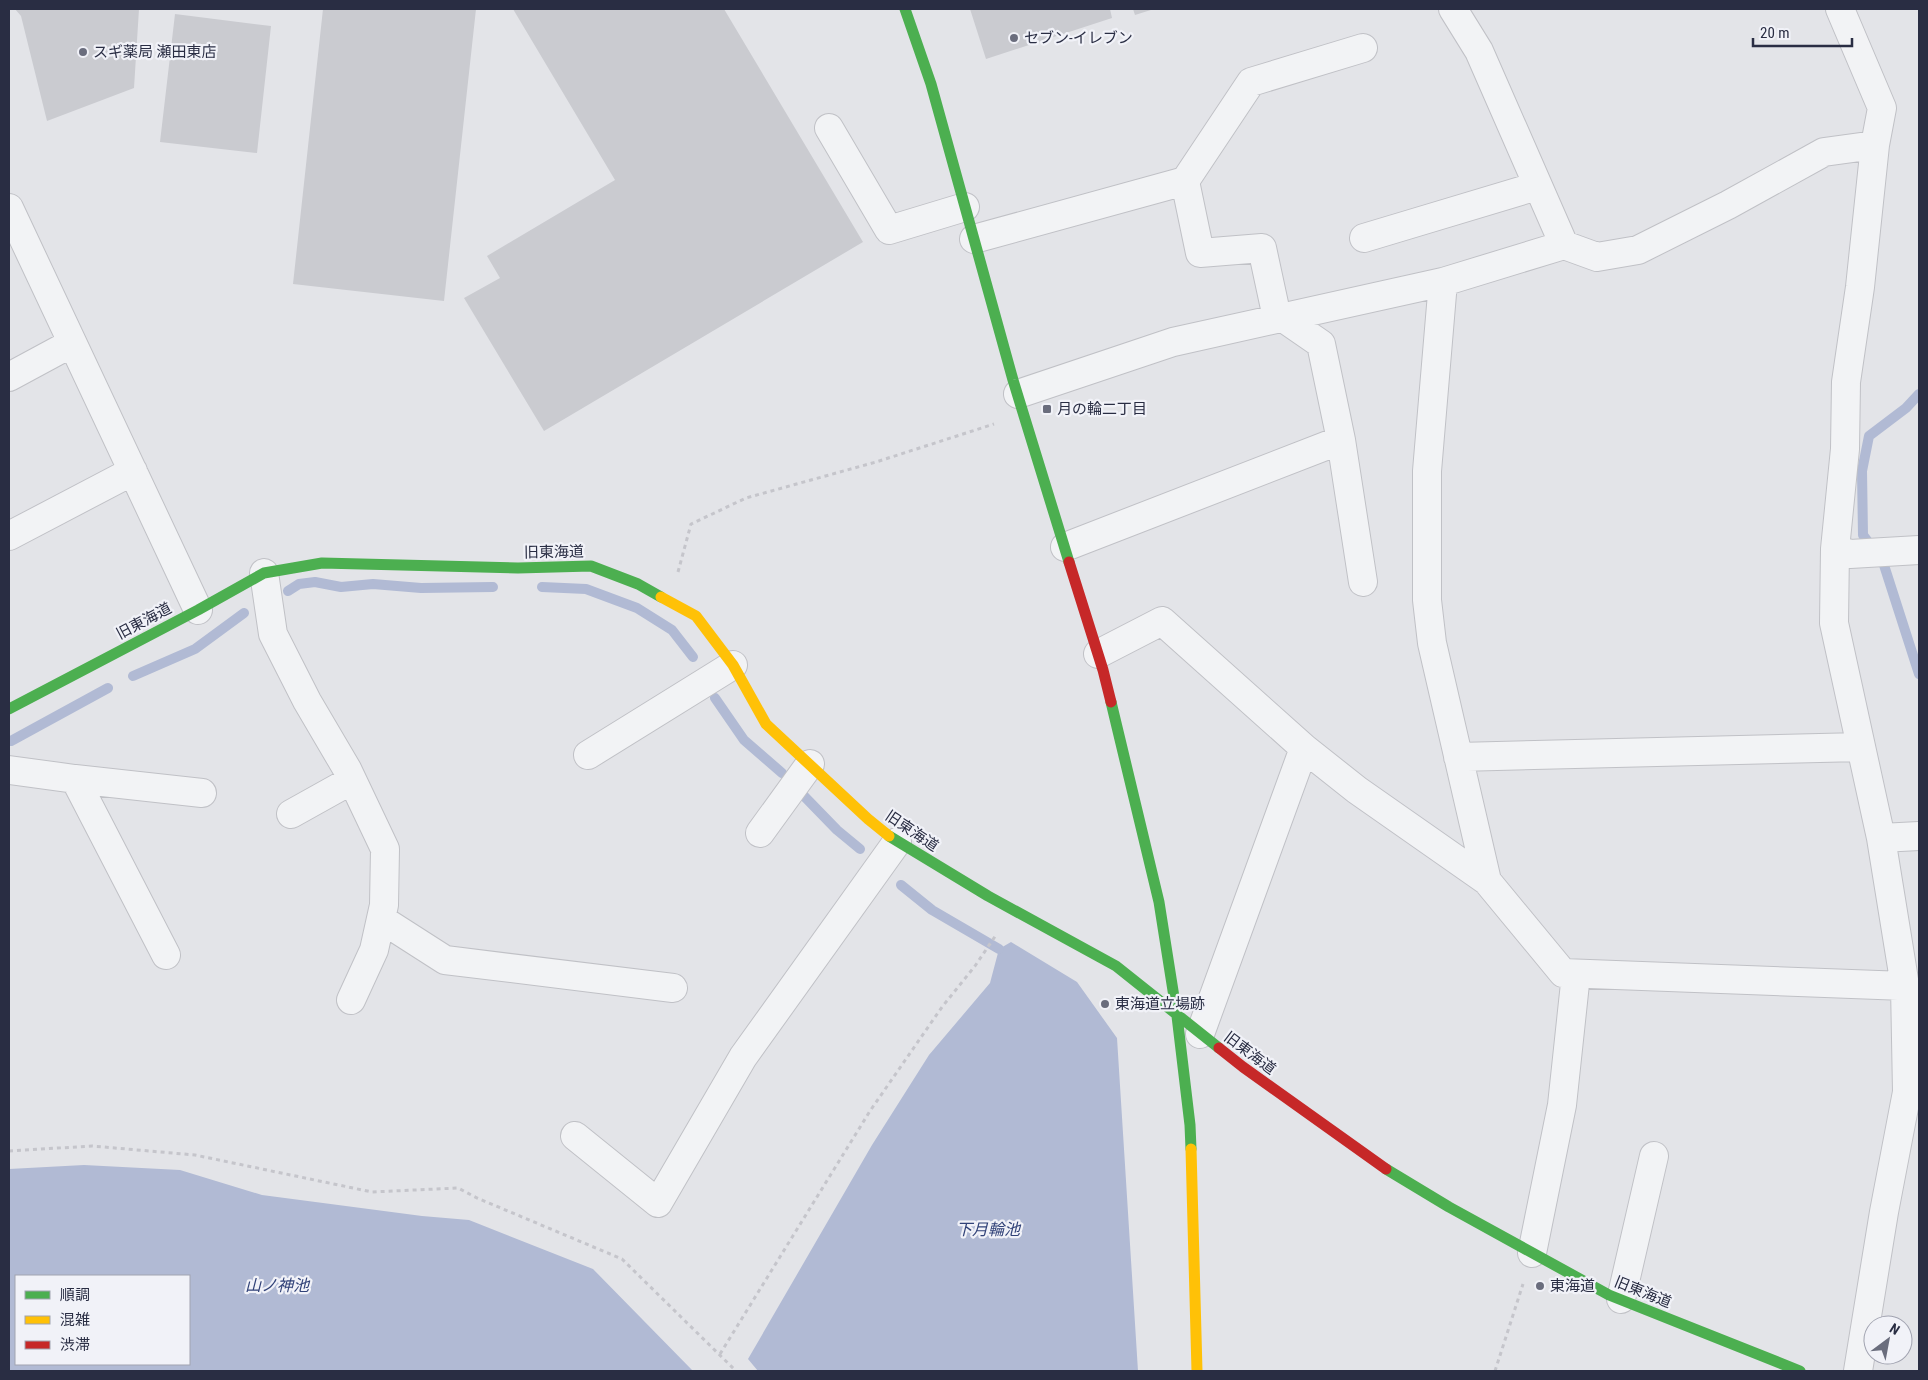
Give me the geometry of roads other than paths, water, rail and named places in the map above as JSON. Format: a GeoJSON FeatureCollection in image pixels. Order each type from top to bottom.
{"type":"FeatureCollection","features":[{"type":"Feature","properties":{"kind":"street"},"geometry":{"type":"LineString","coordinates":[[905,9],[931,84],[1021,404],[1103,670],[1159,902],[1177,1016],[1192,1158],[1197,1371]]}},
{"type":"Feature","properties":{"kind":"street"},"geometry":{"type":"LineString","coordinates":[[1840,9],[1882,108],[1874,145],[1860,287],[1846,382],[1842,551],[1834,623],[1881,838],[1905,986],[1907,1092],[1884,1212],[1858,1371]]}},
{"type":"Feature","properties":{"kind":"street"},"geometry":{"type":"LineString","coordinates":[[1457,10],[1479,51],[1564,245]]}},
{"type":"Feature","properties":{"kind":"street"},"geometry":{"type":"LineString","coordinates":[[974,239],[1185,181],[1251,82],[1363,48]]}},
{"type":"Feature","properties":{"kind":"street"},"geometry":{"type":"LineString","coordinates":[[829,128],[889,230],[965,207]]}},
{"type":"Feature","properties":{"kind":"street"},"geometry":{"type":"LineString","coordinates":[[1021,404],[1173,342],[1443,282],[1564,245],[1597,257],[1638,250],[1728,205],[1824,152],[1874,145]]}},
{"type":"Feature","properties":{"kind":"street"},"geometry":{"type":"LineString","coordinates":[[1185,181],[1200,253],[1262,248],[1276,313],[1321,344],[1341,440],[1363,582]]}},
{"type":"Feature","properties":{"kind":"street"},"geometry":{"type":"LineString","coordinates":[[1364,238],[1537,186]]}},
{"type":"Feature","properties":{"kind":"street"},"geometry":{"type":"LineString","coordinates":[[10,216],[198,610]]}},
{"type":"Feature","properties":{"kind":"street"},"geometry":{"type":"LineString","coordinates":[[1443,282],[1426,471],[1427,600],[1432,643],[1487,881]]}},
{"type":"Feature","properties":{"kind":"street"},"geometry":{"type":"LineString","coordinates":[[9,377],[72,343]]}},
{"type":"Feature","properties":{"kind":"street"},"geometry":{"type":"LineString","coordinates":[[1065,547],[1341,440]]}},
{"type":"Feature","properties":{"kind":"street"},"geometry":{"type":"LineString","coordinates":[[9,536],[133,471]]}},
{"type":"Feature","properties":{"kind":"street"},"geometry":{"type":"LineString","coordinates":[[1842,551],[1908,550]]}},
{"type":"Feature","properties":{"kind":"street","name":"旧東海道"},"geometry":{"type":"LineString","coordinates":[[9,708],[198,610],[264,573],[322,563],[518,568],[592,566],[638,584],[696,616],[733,665],[766,724],[868,819],[897,842],[988,896],[1116,966],[1243,1068],[1380,1165],[1449,1208],[1609,1295],[1800,1371]]}},
{"type":"Feature","properties":{"kind":"street"},"geometry":{"type":"LineString","coordinates":[[264,573],[273,634],[307,701],[352,780],[385,849],[384,906],[381,920],[374,950],[352,1000]]}},
{"type":"Feature","properties":{"kind":"street"},"geometry":{"type":"LineString","coordinates":[[1098,654],[1162,621],[1304,748],[1357,790],[1487,881],[1563,974],[1905,986]]}},
{"type":"Feature","properties":{"kind":"street"},"geometry":{"type":"LineString","coordinates":[[588,755],[733,665]]}},
{"type":"Feature","properties":{"kind":"street"},"geometry":{"type":"LineString","coordinates":[[1458,757],[1861,747]]}},
{"type":"Feature","properties":{"kind":"street"},"geometry":{"type":"LineString","coordinates":[[1200,1034],[1304,748]]}},
{"type":"Feature","properties":{"kind":"street"},"geometry":{"type":"LineString","coordinates":[[760,832],[810,764]]}},
{"type":"Feature","properties":{"kind":"street"},"geometry":{"type":"LineString","coordinates":[[9,770],[202,793]]}},
{"type":"Feature","properties":{"kind":"street"},"geometry":{"type":"LineString","coordinates":[[75,779],[166,956]]}},
{"type":"Feature","properties":{"kind":"street"},"geometry":{"type":"LineString","coordinates":[[290,814],[352,780]]}},
{"type":"Feature","properties":{"kind":"street"},"geometry":{"type":"LineString","coordinates":[[1881,838],[1919,836]]}},
{"type":"Feature","properties":{"kind":"street"},"geometry":{"type":"LineString","coordinates":[[575,1136],[658,1203],[743,1057],[897,842]]}},
{"type":"Feature","properties":{"kind":"street"},"geometry":{"type":"LineString","coordinates":[[381,920],[446,960],[673,988]]}},
{"type":"Feature","properties":{"kind":"street"},"geometry":{"type":"LineString","coordinates":[[1532,1253],[1562,1105],[1576,974]]}},
{"type":"Feature","properties":{"kind":"street"},"geometry":{"type":"LineString","coordinates":[[1622,1299],[1654,1156]]}},
{"type":"Feature","properties":{"kind":"water","name":"下月輪池"},"geometry":{"type":"Polygon","coordinates":[[[1011,942],[1077,982],[1117,1038],[1138,1371],[758,1371],[748,1359],[872,1145],[929,1055],[990,983],[999,949],[1011,942]]]}},
{"type":"Feature","properties":{"kind":"water","name":"山ノ神池"},"geometry":{"type":"Polygon","coordinates":[[[84,1165],[180,1170],[262,1195],[422,1216],[469,1220],[593,1269],[693,1371],[9,1371],[9,1169],[84,1165]]]}},
{"type":"Feature","properties":{"kind":"waterway"},"geometry":{"type":"LineString","coordinates":[[1919,394],[1906,408],[1869,436],[1862,471],[1863,535],[1883,562],[1919,674]]}},
{"type":"Feature","properties":{"kind":"waterway"},"geometry":{"type":"LineString","coordinates":[[288,591],[299,584],[315,582],[341,587],[373,584],[421,588],[493,587]]}},
{"type":"Feature","properties":{"kind":"waterway"},"geometry":{"type":"LineString","coordinates":[[542,587],[586,589],[637,608],[672,630],[693,657]]}},
{"type":"Feature","properties":{"kind":"waterway"},"geometry":{"type":"LineString","coordinates":[[133,676],[195,649],[244,613]]}},
{"type":"Feature","properties":{"kind":"waterway"},"geometry":{"type":"LineString","coordinates":[[11,741],[108,688]]}},
{"type":"Feature","properties":{"kind":"waterway"},"geometry":{"type":"LineString","coordinates":[[715,698],[744,740],[782,773]]}},
{"type":"Feature","properties":{"kind":"waterway"},"geometry":{"type":"LineString","coordinates":[[803,795],[837,830],[860,849]]}},
{"type":"Feature","properties":{"kind":"waterway"},"geometry":{"type":"LineString","coordinates":[[901,885],[932,910],[999,949]]}},
{"type":"Feature","properties":{"kind":"place","name":"セブン-イレブン"},"geometry":{"type":"Point","coordinates":[1014,38]}},
{"type":"Feature","properties":{"kind":"place","name":"スギ薬局 瀬田東店"},"geometry":{"type":"Point","coordinates":[83,52]}},
{"type":"Feature","properties":{"kind":"place","name":"月の輪二丁目"},"geometry":{"type":"Point","coordinates":[1047,409]}},
{"type":"Feature","properties":{"kind":"place","name":"東海道立場跡"},"geometry":{"type":"Point","coordinates":[1105,1004]}},
{"type":"Feature","properties":{"kind":"place","name":"東海道"},"geometry":{"type":"Point","coordinates":[1540,1286]}}]}
